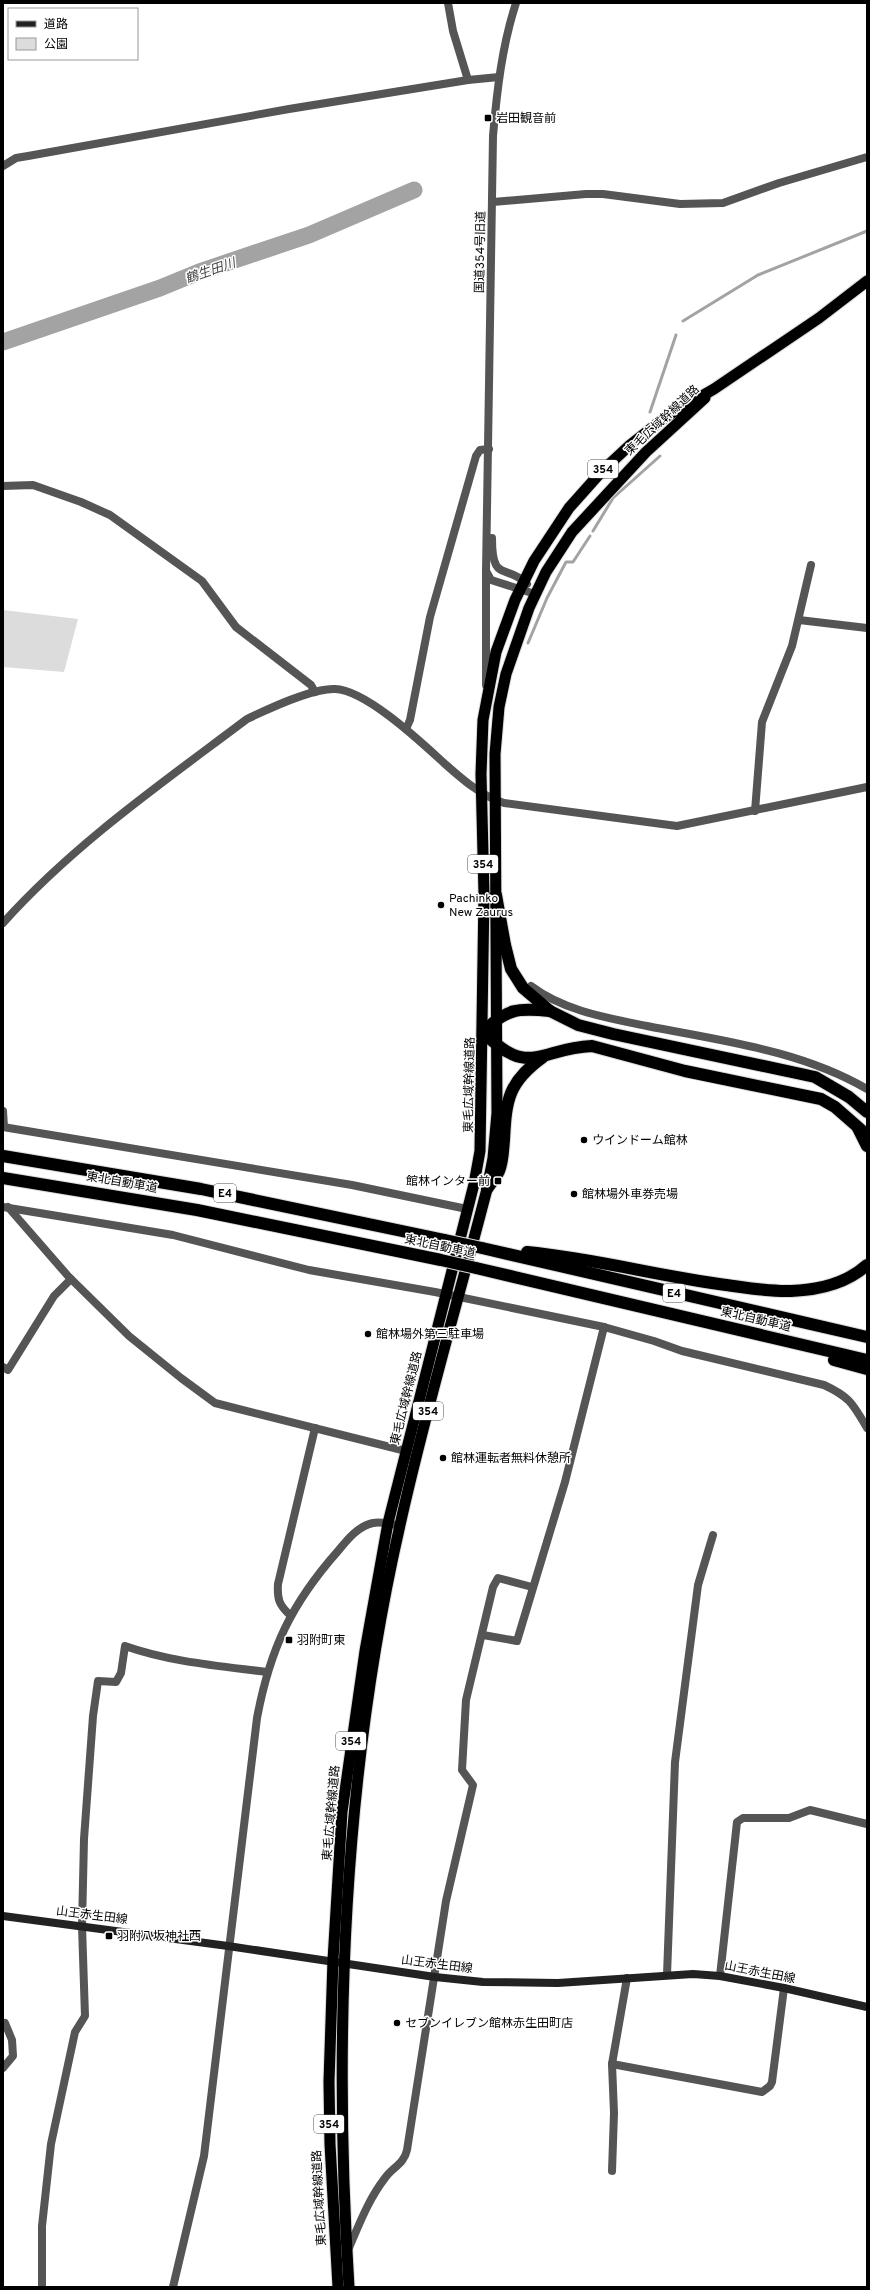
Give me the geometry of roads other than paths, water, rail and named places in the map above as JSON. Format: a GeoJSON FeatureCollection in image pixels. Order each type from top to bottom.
{"type":"FeatureCollection","features":[{"type":"Feature","properties":{"kind":"highway","name":"東毛広域幹線道路"},"geometry":{"type":"LineString","coordinates":[[338,2287],[330,2144],[329,2082],[333,1960],[342,1812],[364,1651],[388,1523],[446,1294],[480,1151],[482,1032],[481,754],[486,697],[496,652],[521,586],[556,525],[602,471],[630,445],[667,416],[714,389],[819,318],[867,281]]}},
{"type":"Feature","properties":{"kind":"highway","name":"東毛広域幹線道路"},"geometry":{"type":"LineString","coordinates":[[349,2287],[341,2080],[344,1962],[354,1813],[376,1652],[400,1526],[487,1189],[495,1141],[497,1018],[495,754],[500,700],[511,656],[535,594],[555,558],[577,525],[646,452],[714,389]]}},
{"type":"Feature","properties":{"kind":"highway"},"geometry":{"type":"LineString","coordinates":[[496,895],[504,945],[511,969],[523,988],[550,1011],[578,1025],[613,1034],[815,1078],[849,1097],[867,1112]]}},
{"type":"Feature","properties":{"kind":"highway"},"geometry":{"type":"LineString","coordinates":[[543,1058],[518,1057],[497,1046],[482,1032],[497,1018],[510,1011],[521,1009],[550,1011]]}},
{"type":"Feature","properties":{"kind":"highway"},"geometry":{"type":"LineString","coordinates":[[487,1189],[499,1170],[503,1152],[506,1111],[512,1087],[529,1067],[543,1058],[580,1046],[605,1048],[685,1071],[821,1099],[835,1107],[862,1131],[867,1146]]}},
{"type":"Feature","properties":{"kind":"highway","name":"東北自動車道"},"geometry":{"type":"LineString","coordinates":[[3,1156],[201,1188],[482,1248],[867,1337]]}},
{"type":"Feature","properties":{"kind":"highway","name":"東北自動車道"},"geometry":{"type":"LineString","coordinates":[[3,1178],[197,1210],[441,1260],[867,1360]]}},
{"type":"Feature","properties":{"kind":"highway"},"geometry":{"type":"LineString","coordinates":[[482,1248],[557,1255],[648,1272],[777,1291],[807,1290],[837,1283],[848,1279],[867,1265]]}},
{"type":"Feature","properties":{"kind":"highway"},"geometry":{"type":"LineString","coordinates":[[704,1321],[867,1369]]}},
{"type":"Feature","properties":{"kind":"main road","name":"山王赤生田線"},"geometry":{"type":"LineString","coordinates":[[3,1916],[333,1960],[435,1977],[483,1982],[558,1984],[667,1975],[720,1976],[784,1988],[867,2007]]}},
{"type":"Feature","properties":{"kind":"street"},"geometry":{"type":"LineString","coordinates":[[448,3],[453,32],[468,80]]}},
{"type":"Feature","properties":{"kind":"street","name":"国道354号旧道"},"geometry":{"type":"LineString","coordinates":[[486,697],[486,571],[493,136],[499,77],[508,28],[516,3]]}},
{"type":"Feature","properties":{"kind":"street"},"geometry":{"type":"LineString","coordinates":[[3,166],[16,158],[109,140],[468,80],[499,77]]}},
{"type":"Feature","properties":{"kind":"street"},"geometry":{"type":"LineString","coordinates":[[493,202],[586,194],[680,204],[723,204],[779,183],[867,158]]}},
{"type":"Feature","properties":{"kind":"street"},"geometry":{"type":"LineString","coordinates":[[406,729],[410,720],[430,617],[476,456],[480,450],[489,449]]}},
{"type":"Feature","properties":{"kind":"street"},"geometry":{"type":"LineString","coordinates":[[3,486],[33,485],[81,502],[110,515],[202,581],[236,627],[311,685],[315,692]]}},
{"type":"Feature","properties":{"kind":"street","name":"国道354号旧道"},"geometry":{"type":"LineString","coordinates":[[488,504],[494,561],[500,570],[521,586],[535,594]]}},
{"type":"Feature","properties":{"kind":"street"},"geometry":{"type":"LineString","coordinates":[[755,811],[762,722],[789,653],[799,620],[811,565]]}},
{"type":"Feature","properties":{"kind":"street"},"geometry":{"type":"LineString","coordinates":[[486,571],[491,580],[521,586]]}},
{"type":"Feature","properties":{"kind":"street"},"geometry":{"type":"LineString","coordinates":[[799,620],[867,628]]}},
{"type":"Feature","properties":{"kind":"street"},"geometry":{"type":"LineString","coordinates":[[3,923],[52,872],[88,841],[247,719],[315,692],[330,689],[350,692],[406,729],[454,772],[482,794],[495,800],[677,826],[867,787]]}},
{"type":"Feature","properties":{"kind":"street"},"geometry":{"type":"LineString","coordinates":[[531,986],[541,993],[591,1014],[803,1059],[842,1075],[867,1089]]}},
{"type":"Feature","properties":{"kind":"street"},"geometry":{"type":"LineString","coordinates":[[3,1111],[3,1127],[344,1183],[466,1209]]}},
{"type":"Feature","properties":{"kind":"street"},"geometry":{"type":"LineString","coordinates":[[5,1207],[71,1279],[129,1336],[215,1403],[406,1451]]}},
{"type":"Feature","properties":{"kind":"street"},"geometry":{"type":"LineString","coordinates":[[5,1207],[173,1235],[309,1270],[446,1294],[604,1327],[654,1341],[682,1351],[824,1385],[843,1394],[853,1404],[867,1428]]}},
{"type":"Feature","properties":{"kind":"street"},"geometry":{"type":"LineString","coordinates":[[3,1367],[8,1370],[54,1296],[71,1279]]}},
{"type":"Feature","properties":{"kind":"street"},"geometry":{"type":"LineString","coordinates":[[483,1635],[517,1640],[565,1482],[568,1464],[604,1327]]}},
{"type":"Feature","properties":{"kind":"street"},"geometry":{"type":"LineString","coordinates":[[290,1615],[280,1606],[277,1597],[278,1584],[315,1428]]}},
{"type":"Feature","properties":{"kind":"street"},"geometry":{"type":"LineString","coordinates":[[173,2287],[204,2156],[228,1946],[257,1718],[267,1672],[290,1615],[330,1560],[349,1538],[365,1525],[373,1523],[388,1523],[400,1526]]}},
{"type":"Feature","properties":{"kind":"street"},"geometry":{"type":"LineString","coordinates":[[667,1975],[675,1762],[698,1585],[713,1535]]}},
{"type":"Feature","properties":{"kind":"street"},"geometry":{"type":"LineString","coordinates":[[347,2252],[368,2204],[386,2177],[405,2160],[424,2052],[446,1901],[473,1785],[462,1770],[466,1700],[483,1635],[493,1588],[498,1578],[532,1587]]}},
{"type":"Feature","properties":{"kind":"street"},"geometry":{"type":"LineString","coordinates":[[42,2287],[42,2226],[51,2144],[75,2032],[85,2016],[82,1926],[84,1839],[93,1716],[98,1681],[116,1682],[121,1673],[125,1646],[140,1652],[210,1665],[267,1672]]}},
{"type":"Feature","properties":{"kind":"street"},"geometry":{"type":"LineString","coordinates":[[720,1976],[738,1822],[743,1818],[789,1818],[810,1810],[867,1824]]}},
{"type":"Feature","properties":{"kind":"street"},"geometry":{"type":"LineString","coordinates":[[612,2171],[614,2113],[612,2064],[627,1978]]}},
{"type":"Feature","properties":{"kind":"street"},"geometry":{"type":"LineString","coordinates":[[612,2064],[762,2092],[770,2086],[772,2082],[784,1988]]}},
{"type":"Feature","properties":{"kind":"street"},"geometry":{"type":"LineString","coordinates":[[3,2068],[13,2056],[12,2040],[5,2023]]}},
{"type":"Feature","properties":{"kind":"waterway","name":"鶴生田川"},"geometry":{"type":"LineString","coordinates":[[3,342],[160,288],[199,272],[309,235],[414,190]]}},
{"type":"Feature","properties":{"kind":"waterway"},"geometry":{"type":"LineString","coordinates":[[683,321],[758,275],[867,231]]}},
{"type":"Feature","properties":{"kind":"waterway"},"geometry":{"type":"LineString","coordinates":[[650,412],[676,335]]}},
{"type":"Feature","properties":{"kind":"waterway"},"geometry":{"type":"LineString","coordinates":[[593,531],[613,498],[660,456]]}},
{"type":"Feature","properties":{"kind":"waterway"},"geometry":{"type":"LineString","coordinates":[[528,643],[547,598],[566,562],[573,562],[590,536]]}},
{"type":"Feature","properties":{"kind":"place","name":"岩田観音前"},"geometry":{"type":"Point","coordinates":[488,118]}},
{"type":"Feature","properties":{"kind":"place","name":"Pachinko New Zaurus"},"geometry":{"type":"Point","coordinates":[441,905]}},
{"type":"Feature","properties":{"kind":"place","name":"ウインドーム館林"},"geometry":{"type":"Point","coordinates":[584,1140]}},
{"type":"Feature","properties":{"kind":"place","name":"館林インター前"},"geometry":{"type":"Point","coordinates":[498,1181]}},
{"type":"Feature","properties":{"kind":"place","name":"館林場外車券売場"},"geometry":{"type":"Point","coordinates":[574,1194]}},
{"type":"Feature","properties":{"kind":"place","name":"館林場外第三駐車場"},"geometry":{"type":"Point","coordinates":[368,1334]}},
{"type":"Feature","properties":{"kind":"place","name":"館林運転者無料休憩所"},"geometry":{"type":"Point","coordinates":[443,1458]}},
{"type":"Feature","properties":{"kind":"place","name":"羽附町東"},"geometry":{"type":"Point","coordinates":[289,1640]}},
{"type":"Feature","properties":{"kind":"place","name":"羽附八坂神社西"},"geometry":{"type":"Point","coordinates":[109,1936]}},
{"type":"Feature","properties":{"kind":"place","name":"セブンイレブン館林赤生田町店"},"geometry":{"type":"Point","coordinates":[397,2023]}}]}
